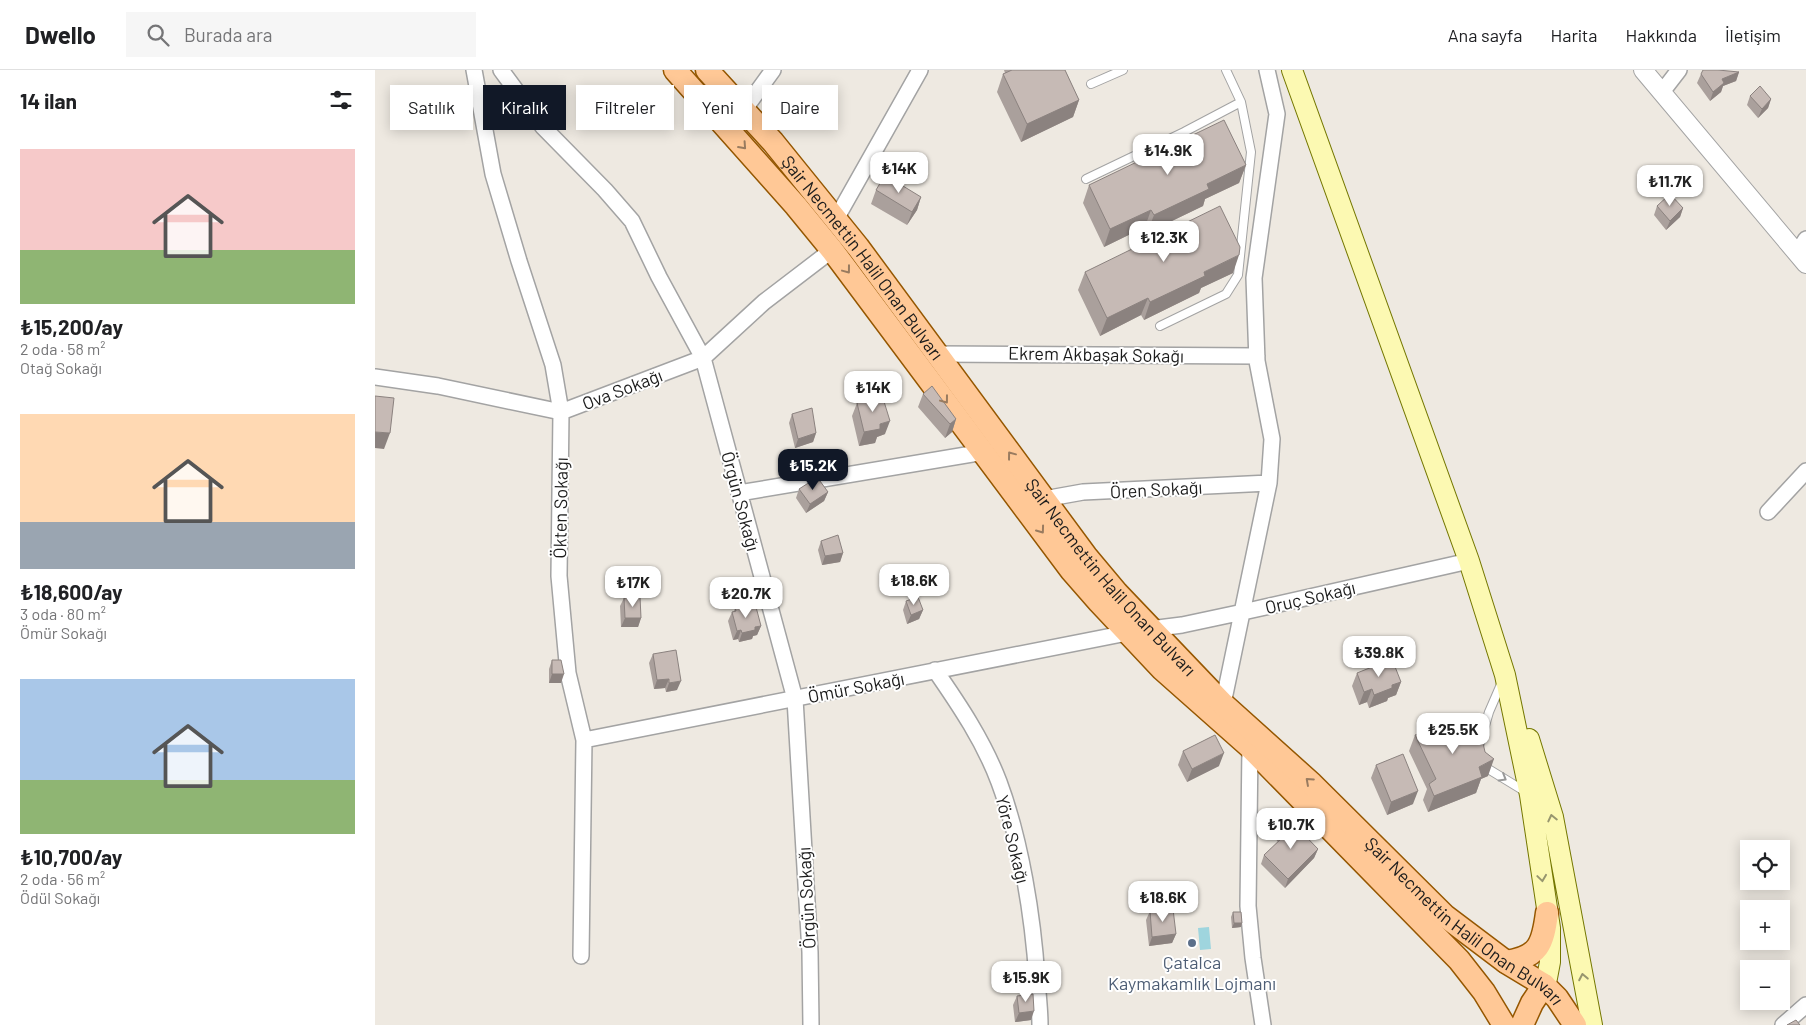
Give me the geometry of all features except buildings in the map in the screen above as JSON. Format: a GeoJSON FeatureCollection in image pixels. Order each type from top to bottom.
{"type":"FeatureCollection","features":[{"type":"Feature","properties":{"kind":"main road","name":"Şair Necmettin Halil Onan Bulvarı"},"geometry":{"type":"LineString","coordinates":[[675,70],[796,206],[832,250],[1071,570],[1161,669],[1250,747],[1459,960],[1484,992],[1504,1025]]}},
{"type":"Feature","properties":{"kind":"main road","name":"Şair Necmettin Halil Onan Bulvarı"},"geometry":{"type":"LineString","coordinates":[[707,70],[721,85]]}},
{"type":"Feature","properties":{"kind":"main road"},"geometry":{"type":"LineString","coordinates":[[1292,70],[1469,561],[1505,675],[1530,795],[1550,928],[1551,947],[1549,971],[1544,985],[1532,1003],[1522,1025]]}},
{"type":"Feature","properties":{"kind":"main road","name":"Şair Necmettin Halil Onan Bulvarı"},"geometry":{"type":"LineString","coordinates":[[752,119],[836,219],[1092,563],[1117,593],[1223,704],[1312,784],[1445,916],[1506,962],[1544,985],[1557,998],[1575,1025]]}},
{"type":"Feature","properties":{"kind":"main road"},"geometry":{"type":"LineString","coordinates":[[1505,675],[1515,694],[1553,818],[1592,1025]]}},
{"type":"Feature","properties":{"kind":"main road"},"geometry":{"type":"LineString","coordinates":[[1506,962],[1518,961],[1537,950],[1542,942],[1547,913]]}},
{"type":"Feature","properties":{"kind":"street","name":"Ökten Sokağı"},"geometry":{"type":"LineString","coordinates":[[473,70],[493,174],[553,365],[561,412],[559,576],[568,673],[584,740],[581,956]]}},
{"type":"Feature","properties":{"kind":"street","name":"Örgün Sokağı"},"geometry":{"type":"LineString","coordinates":[[501,70],[543,127],[605,190],[632,221],[703,358],[795,699],[810,952],[811,1025]]}},
{"type":"Feature","properties":{"kind":"street"},"geometry":{"type":"LineString","coordinates":[[752,99],[773,70]]}},
{"type":"Feature","properties":{"kind":"street"},"geometry":{"type":"LineString","coordinates":[[836,219],[920,70]]}},
{"type":"Feature","properties":{"kind":"street"},"geometry":{"type":"LineString","coordinates":[[1223,704],[1269,483],[1272,439],[1257,356],[1254,278],[1277,114],[1267,70]]}},
{"type":"Feature","properties":{"kind":"street"},"geometry":{"type":"LineString","coordinates":[[1643,70],[1803,252]]}},
{"type":"Feature","properties":{"kind":"street"},"geometry":{"type":"LineString","coordinates":[[1661,92],[1679,70]]}},
{"type":"Feature","properties":{"kind":"street","name":"Ova Sokağı"},"geometry":{"type":"LineString","coordinates":[[375,377],[438,386],[561,412],[703,358],[764,302],[832,250]]}},
{"type":"Feature","properties":{"kind":"street","name":"Ekrem Akbaşak Sokağı"},"geometry":{"type":"LineString","coordinates":[[936,354],[1257,356]]}},
{"type":"Feature","properties":{"kind":"street"},"geometry":{"type":"LineString","coordinates":[[739,493],[984,452]]}},
{"type":"Feature","properties":{"kind":"street"},"geometry":{"type":"LineString","coordinates":[[1767,512],[1806,471]]}},
{"type":"Feature","properties":{"kind":"street","name":"Ören Sokağı"},"geometry":{"type":"LineString","coordinates":[[1044,499],[1083,492],[1269,483]]}},
{"type":"Feature","properties":{"kind":"street","name":"Oruç Sokağı"},"geometry":{"type":"LineString","coordinates":[[1150,628],[1182,625],[1469,561]]}},
{"type":"Feature","properties":{"kind":"street","name":"Ömür Sokağı"},"geometry":{"type":"LineString","coordinates":[[584,740],[1127,633]]}},
{"type":"Feature","properties":{"kind":"street","name":"Yöre Sokağı"},"geometry":{"type":"LineString","coordinates":[[935,670],[960,706],[982,743],[999,782],[1022,868],[1035,949],[1043,1024]]}},
{"type":"Feature","properties":{"kind":"street"},"geometry":{"type":"LineString","coordinates":[[1250,747],[1248,906],[1253,958],[1263,1025]]}},
{"type":"Feature","properties":{"kind":"street"},"geometry":{"type":"LineString","coordinates":[[1783,1025],[1806,1005]]}},
{"type":"Feature","properties":{"kind":"lane"},"geometry":{"type":"LineString","coordinates":[[1091,84],[1123,70]]}},
{"type":"Feature","properties":{"kind":"lane"},"geometry":{"type":"LineString","coordinates":[[1159,326],[1226,294],[1238,275],[1251,152],[1241,102],[1226,70]]}},
{"type":"Feature","properties":{"kind":"lane"},"geometry":{"type":"LineString","coordinates":[[1086,179],[1184,132],[1241,102]]}},
{"type":"Feature","properties":{"kind":"lane"},"geometry":{"type":"LineString","coordinates":[[1505,675],[1489,712],[1479,744],[1485,768],[1530,795]]}},
{"type":"Feature","properties":{"kind":"water"},"geometry":{"type":"Polygon","coordinates":[[[1209,927],[1211,949],[1200,950],[1198,928],[1209,927]]]}},
{"type":"Feature","properties":{"kind":"place","name":"Çatalca Kaymakamlık Lojmanı"},"geometry":{"type":"Point","coordinates":[1192,943]}}]}
